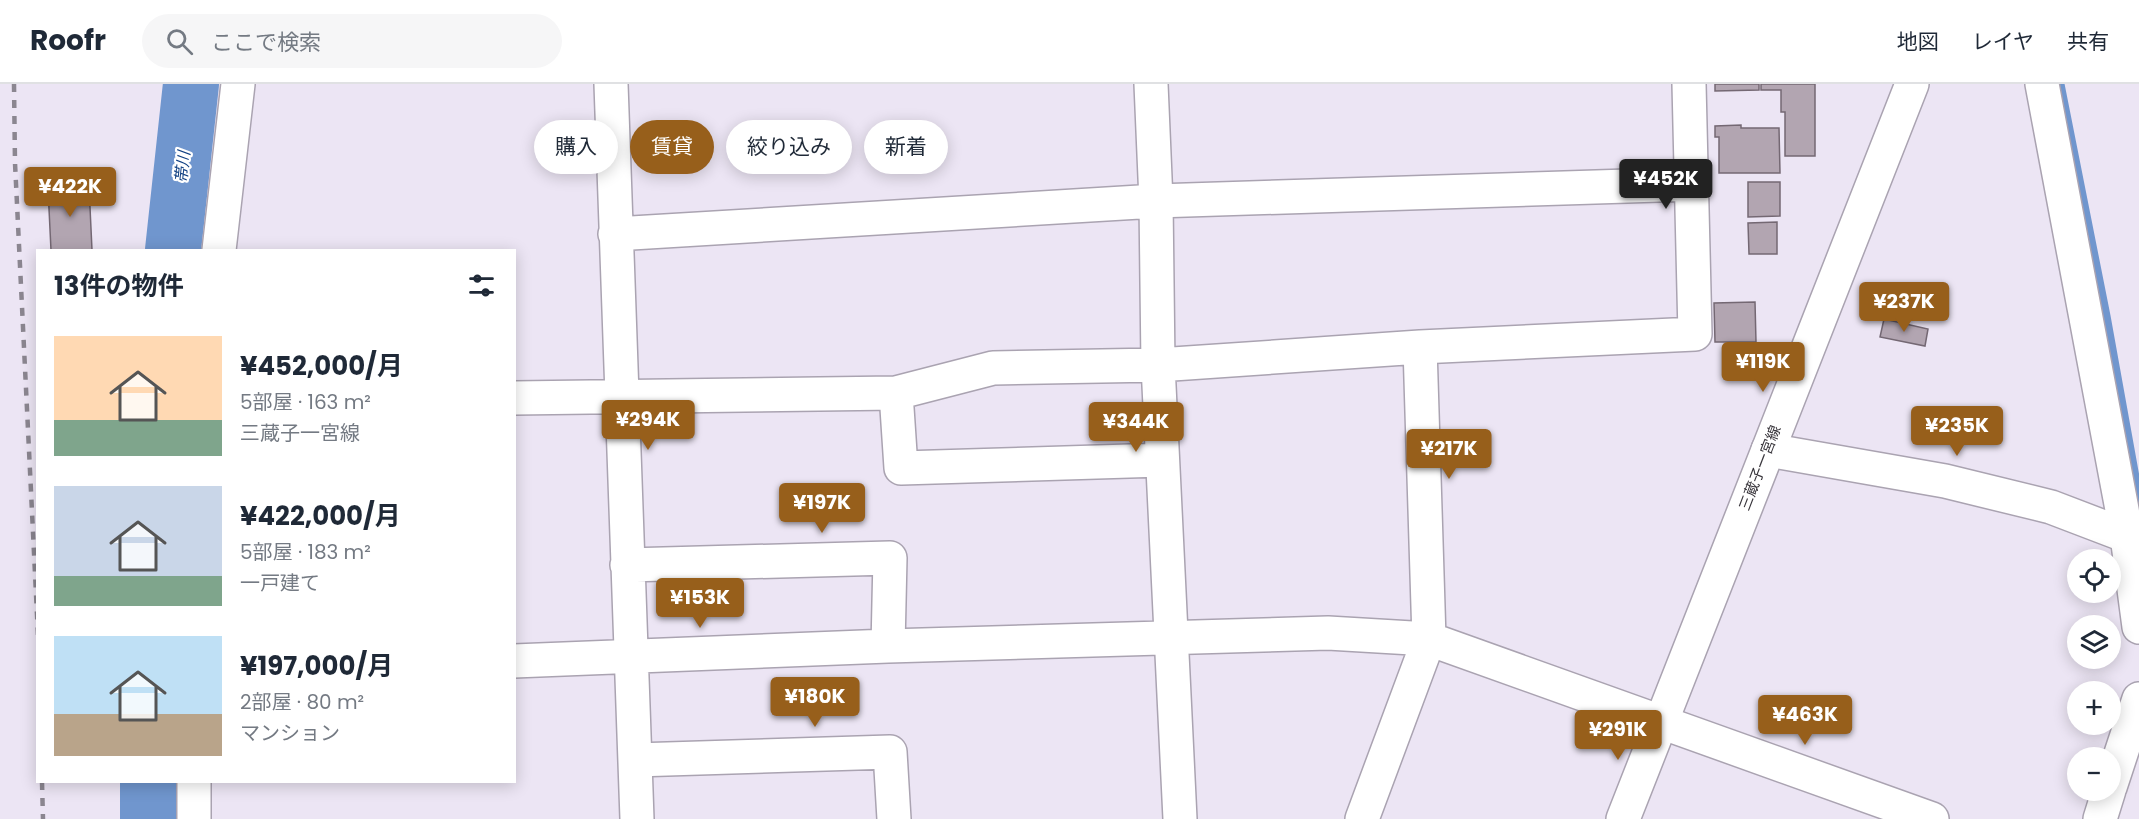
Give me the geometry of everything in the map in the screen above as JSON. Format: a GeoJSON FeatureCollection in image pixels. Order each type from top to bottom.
{"type":"FeatureCollection","features":[{"type":"Feature","properties":{"kind":"street"},"geometry":{"type":"LineString","coordinates":[[219,249],[238,84]]}},
{"type":"Feature","properties":{"kind":"street"},"geometry":{"type":"LineString","coordinates":[[611,84],[637,819]]}},
{"type":"Feature","properties":{"kind":"street"},"geometry":{"type":"LineString","coordinates":[[1151,84],[1156,201],[1158,365],[1180,819]]}},
{"type":"Feature","properties":{"kind":"street"},"geometry":{"type":"LineString","coordinates":[[516,398],[896,393],[993,368],[1158,365],[1420,347],[1695,334],[1689,84]]}},
{"type":"Feature","properties":{"kind":"street","name":"三蔵子一宮線"},"geometry":{"type":"LineString","coordinates":[[1623,819],[1912,84]]}},
{"type":"Feature","properties":{"kind":"street"},"geometry":{"type":"LineString","coordinates":[[2042,84],[2127,536],[2139,627]]}},
{"type":"Feature","properties":{"kind":"street"},"geometry":{"type":"LineString","coordinates":[[615,234],[1156,201],[1691,184]]}},
{"type":"Feature","properties":{"kind":"street"},"geometry":{"type":"LineString","coordinates":[[1362,819],[1429,639],[1420,347]]}},
{"type":"Feature","properties":{"kind":"street"},"geometry":{"type":"LineString","coordinates":[[896,393],[901,468],[1162,460]]}},
{"type":"Feature","properties":{"kind":"street"},"geometry":{"type":"LineString","coordinates":[[1767,450],[1946,481],[2050,507],[2127,536]]}},
{"type":"Feature","properties":{"kind":"street"},"geometry":{"type":"LineString","coordinates":[[627,565],[890,558],[888,646]]}},
{"type":"Feature","properties":{"kind":"street"},"geometry":{"type":"LineString","coordinates":[[516,661],[888,646],[1328,633],[1429,639],[1932,819]]}},
{"type":"Feature","properties":{"kind":"street"},"geometry":{"type":"LineString","coordinates":[[2121,755],[2139,699]]}},
{"type":"Feature","properties":{"kind":"street"},"geometry":{"type":"LineString","coordinates":[[635,760],[890,752],[894,819]]}},
{"type":"Feature","properties":{"kind":"street"},"geometry":{"type":"LineString","coordinates":[[194,783],[194,819]]}},
{"type":"Feature","properties":{"kind":"street"},"geometry":{"type":"LineString","coordinates":[[2100,819],[2106,801]]}},
{"type":"Feature","properties":{"kind":"building"},"geometry":{"type":"Polygon","coordinates":[[[1715,84],[1759,84],[1759,90],[1715,91],[1715,84]]]}},
{"type":"Feature","properties":{"kind":"building"},"geometry":{"type":"Polygon","coordinates":[[[1761,84],[1815,84],[1815,156],[1785,156],[1785,112],[1781,112],[1781,90],[1761,90],[1761,84]]]}},
{"type":"Feature","properties":{"kind":"building"},"geometry":{"type":"Polygon","coordinates":[[[1741,125],[1741,128],[1779,128],[1780,173],[1719,173],[1719,137],[1715,137],[1715,126],[1741,125]]]}},
{"type":"Feature","properties":{"kind":"building"},"geometry":{"type":"Polygon","coordinates":[[[1748,182],[1780,182],[1780,216],[1748,217],[1748,182]]]}},
{"type":"Feature","properties":{"kind":"building"},"geometry":{"type":"Polygon","coordinates":[[[89,186],[92,249],[51,249],[48,188],[89,186]]]}},
{"type":"Feature","properties":{"kind":"building"},"geometry":{"type":"Polygon","coordinates":[[[1777,222],[1777,254],[1749,254],[1748,223],[1777,222]]]}},
{"type":"Feature","properties":{"kind":"building"},"geometry":{"type":"Polygon","coordinates":[[[1755,302],[1756,342],[1715,342],[1714,303],[1755,302]]]}},
{"type":"Feature","properties":{"kind":"building"},"geometry":{"type":"Polygon","coordinates":[[[1884,319],[1928,329],[1925,346],[1880,337],[1884,319]]]}},
{"type":"Feature","properties":{"kind":"waterway","name":"帯川"},"geometry":{"type":"LineString","coordinates":[[173,249],[191,84]]}},
{"type":"Feature","properties":{"kind":"waterway"},"geometry":{"type":"LineString","coordinates":[[2060,84],[2106,316],[2139,499]]}},
{"type":"Feature","properties":{"kind":"waterway","name":"帯川"},"geometry":{"type":"LineString","coordinates":[[148,783],[148,819]]}},
{"type":"Feature","properties":{"kind":"railway"},"geometry":{"type":"LineString","coordinates":[[14,84],[15,163],[36,594]]}},
{"type":"Feature","properties":{"kind":"railway"},"geometry":{"type":"LineString","coordinates":[[42,783],[43,819]]}}]}
